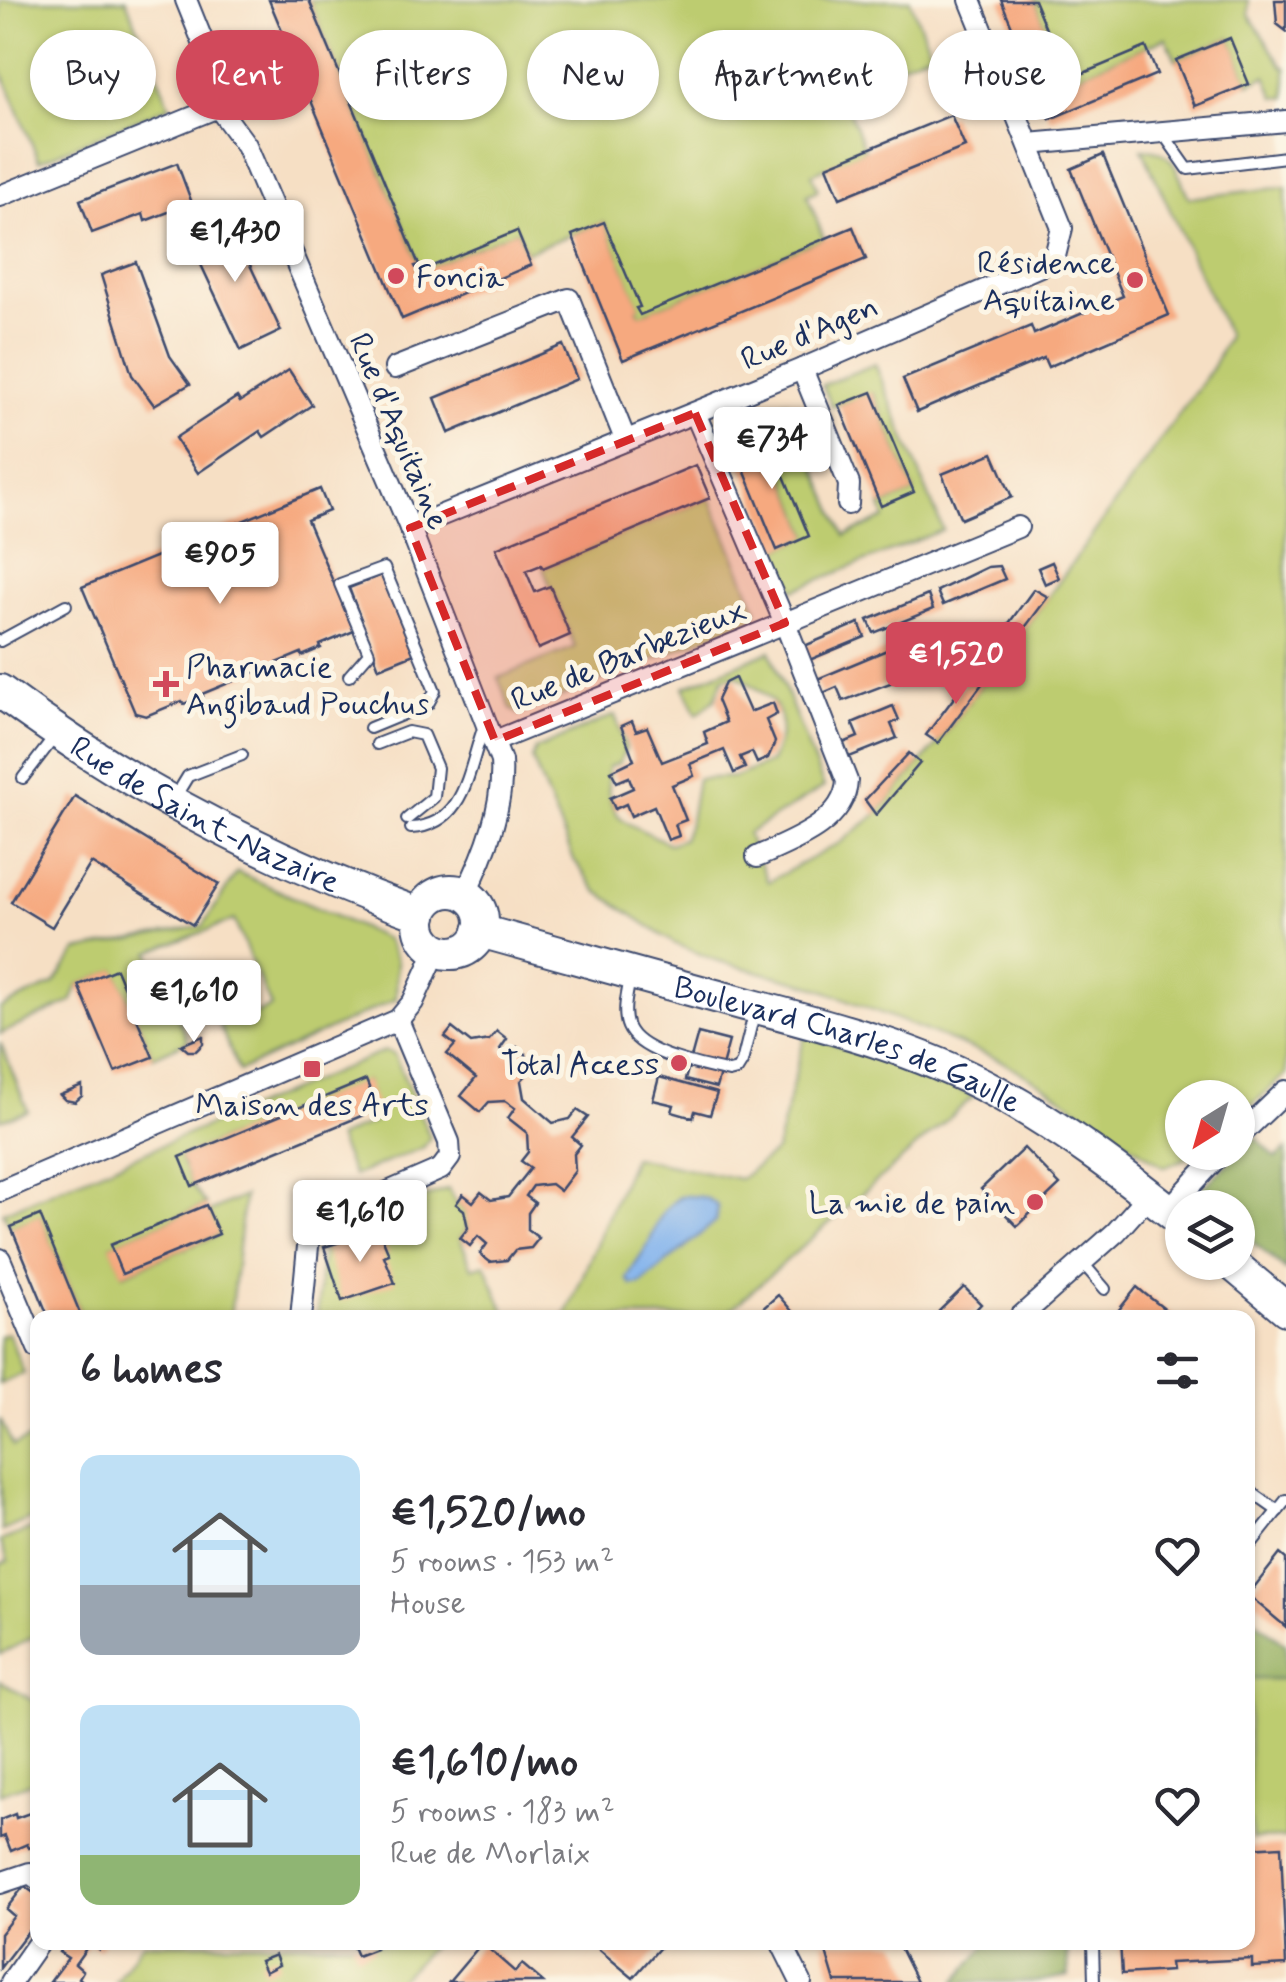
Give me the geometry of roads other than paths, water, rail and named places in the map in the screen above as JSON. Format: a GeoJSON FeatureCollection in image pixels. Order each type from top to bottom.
{"type":"FeatureCollection","features":[{"type":"Feature","properties":{"kind":"main road","name":"Rue de Saint-Nazaire"},"geometry":{"type":"LineString","coordinates":[[2,696],[171,804],[310,871],[421,915]]}},
{"type":"Feature","properties":{"kind":"main road"},"geometry":{"type":"LineString","coordinates":[[440,892],[465,894],[478,908],[480,931],[474,942],[460,951],[437,949],[422,933],[421,915],[426,903],[440,892]]}},
{"type":"Feature","properties":{"kind":"main road","name":"Boulevard Charles de Gaulle"},"geometry":{"type":"LineString","coordinates":[[480,931],[837,1028],[956,1072],[1072,1137],[1165,1207]]}},
{"type":"Feature","properties":{"kind":"main road"},"geometry":{"type":"LineString","coordinates":[[1251,1280],[1286,1309]]}},
{"type":"Feature","properties":{"kind":"street","name":"Rue d'Aquitaine"},"geometry":{"type":"LineString","coordinates":[[186,0],[198,30]]}},
{"type":"Feature","properties":{"kind":"street"},"geometry":{"type":"LineString","coordinates":[[970,0],[1029,144],[1286,121]]}},
{"type":"Feature","properties":{"kind":"street"},"geometry":{"type":"LineString","coordinates":[[2,188],[181,120]]}},
{"type":"Feature","properties":{"kind":"street","name":"Rue d'Aquitaine"},"geometry":{"type":"LineString","coordinates":[[228,120],[246,145],[410,528],[502,761],[499,805],[465,894]]}},
{"type":"Feature","properties":{"kind":"street","name":"Rue d'Agen"},"geometry":{"type":"LineString","coordinates":[[410,528],[802,369],[1054,260],[1062,228],[1029,144]]}},
{"type":"Feature","properties":{"kind":"street"},"geometry":{"type":"LineString","coordinates":[[395,368],[569,299],[625,439]]}},
{"type":"Feature","properties":{"kind":"street"},"geometry":{"type":"LineString","coordinates":[[802,369],[849,484],[848,504]]}},
{"type":"Feature","properties":{"kind":"street"},"geometry":{"type":"LineString","coordinates":[[696,413],[847,780],[841,807],[791,841],[756,857]]}},
{"type":"Feature","properties":{"kind":"street","name":"Rue de Barbezieux"},"geometry":{"type":"LineString","coordinates":[[495,741],[1018,527]]}},
{"type":"Feature","properties":{"kind":"street"},"geometry":{"type":"LineString","coordinates":[[0,1190],[398,1020],[413,1002],[437,949]]}},
{"type":"Feature","properties":{"kind":"street"},"geometry":{"type":"LineString","coordinates":[[302,1310],[310,1226],[441,1169],[450,1157],[449,1142],[398,1020]]}},
{"type":"Feature","properties":{"kind":"street"},"geometry":{"type":"LineString","coordinates":[[1255,1121],[1286,1091]]}},
{"type":"Feature","properties":{"kind":"street"},"geometry":{"type":"LineString","coordinates":[[1185,1190],[1205,1170]]}},
{"type":"Feature","properties":{"kind":"street"},"geometry":{"type":"LineString","coordinates":[[1028,1310],[1116,1232],[1165,1210]]}},
{"type":"Feature","properties":{"kind":"street"},"geometry":{"type":"LineString","coordinates":[[0,1259],[30,1330]]}},
{"type":"Feature","properties":{"kind":"street"},"geometry":{"type":"LineString","coordinates":[[0,1883],[30,1874]]}},
{"type":"Feature","properties":{"kind":"street"},"geometry":{"type":"LineString","coordinates":[[12,1982],[34,1950]]}},
{"type":"Feature","properties":{"kind":"street"},"geometry":{"type":"LineString","coordinates":[[785,1950],[801,1982]]}},
{"type":"Feature","properties":{"kind":"lane"},"geometry":{"type":"LineString","coordinates":[[1162,132],[1188,169],[1286,157]]}},
{"type":"Feature","properties":{"kind":"lane"},"geometry":{"type":"LineString","coordinates":[[350,676],[369,653],[340,584],[384,568],[434,691],[428,704],[370,728]]}},
{"type":"Feature","properties":{"kind":"lane"},"geometry":{"type":"LineString","coordinates":[[0,641],[66,604]]}},
{"type":"Feature","properties":{"kind":"lane"},"geometry":{"type":"LineString","coordinates":[[377,744],[408,732],[423,735],[437,768],[434,797],[409,823],[426,827],[449,815],[462,791],[486,720]]}},
{"type":"Feature","properties":{"kind":"lane"},"geometry":{"type":"LineString","coordinates":[[23,778],[58,733]]}},
{"type":"Feature","properties":{"kind":"lane"},"geometry":{"type":"LineString","coordinates":[[171,804],[188,776],[242,755]]}},
{"type":"Feature","properties":{"kind":"lane"},"geometry":{"type":"LineString","coordinates":[[631,974],[625,1010],[628,1028],[637,1038],[664,1054],[728,1072],[737,1070],[742,1062],[756,1007]]}},
{"type":"Feature","properties":{"kind":"lane"},"geometry":{"type":"LineString","coordinates":[[1082,1262],[1105,1289]]}},
{"type":"Feature","properties":{"kind":"lane"},"geometry":{"type":"LineString","coordinates":[[1255,1495],[1278,1511]]}},
{"type":"Feature","properties":{"kind":"lane"},"geometry":{"type":"LineString","coordinates":[[1255,1539],[1286,1500]]}},
{"type":"Feature","properties":{"kind":"lane"},"geometry":{"type":"LineString","coordinates":[[1092,1950],[1094,1982]]}},
{"type":"Feature","properties":{"kind":"water"},"geometry":{"type":"Polygon","coordinates":[[[681,1196],[710,1200],[718,1207],[716,1221],[641,1284],[631,1285],[627,1279],[660,1217],[681,1196]]]}},
{"type":"Feature","properties":{"kind":"place","name":"Foncia"},"geometry":{"type":"Point","coordinates":[396,276]}},
{"type":"Feature","properties":{"kind":"place","name":"Résidence Aquitaine"},"geometry":{"type":"Point","coordinates":[1135,280]}},
{"type":"Feature","properties":{"kind":"place","name":"Pharmacie Angibaud Pouchus"},"geometry":{"type":"Point","coordinates":[166,684]}},
{"type":"Feature","properties":{"kind":"place","name":"Total Access"},"geometry":{"type":"Point","coordinates":[679,1063]}},
{"type":"Feature","properties":{"kind":"place","name":"Maison des Arts"},"geometry":{"type":"Point","coordinates":[312,1069]}},
{"type":"Feature","properties":{"kind":"place","name":"La mie de pain"},"geometry":{"type":"Point","coordinates":[1035,1202]}}]}
